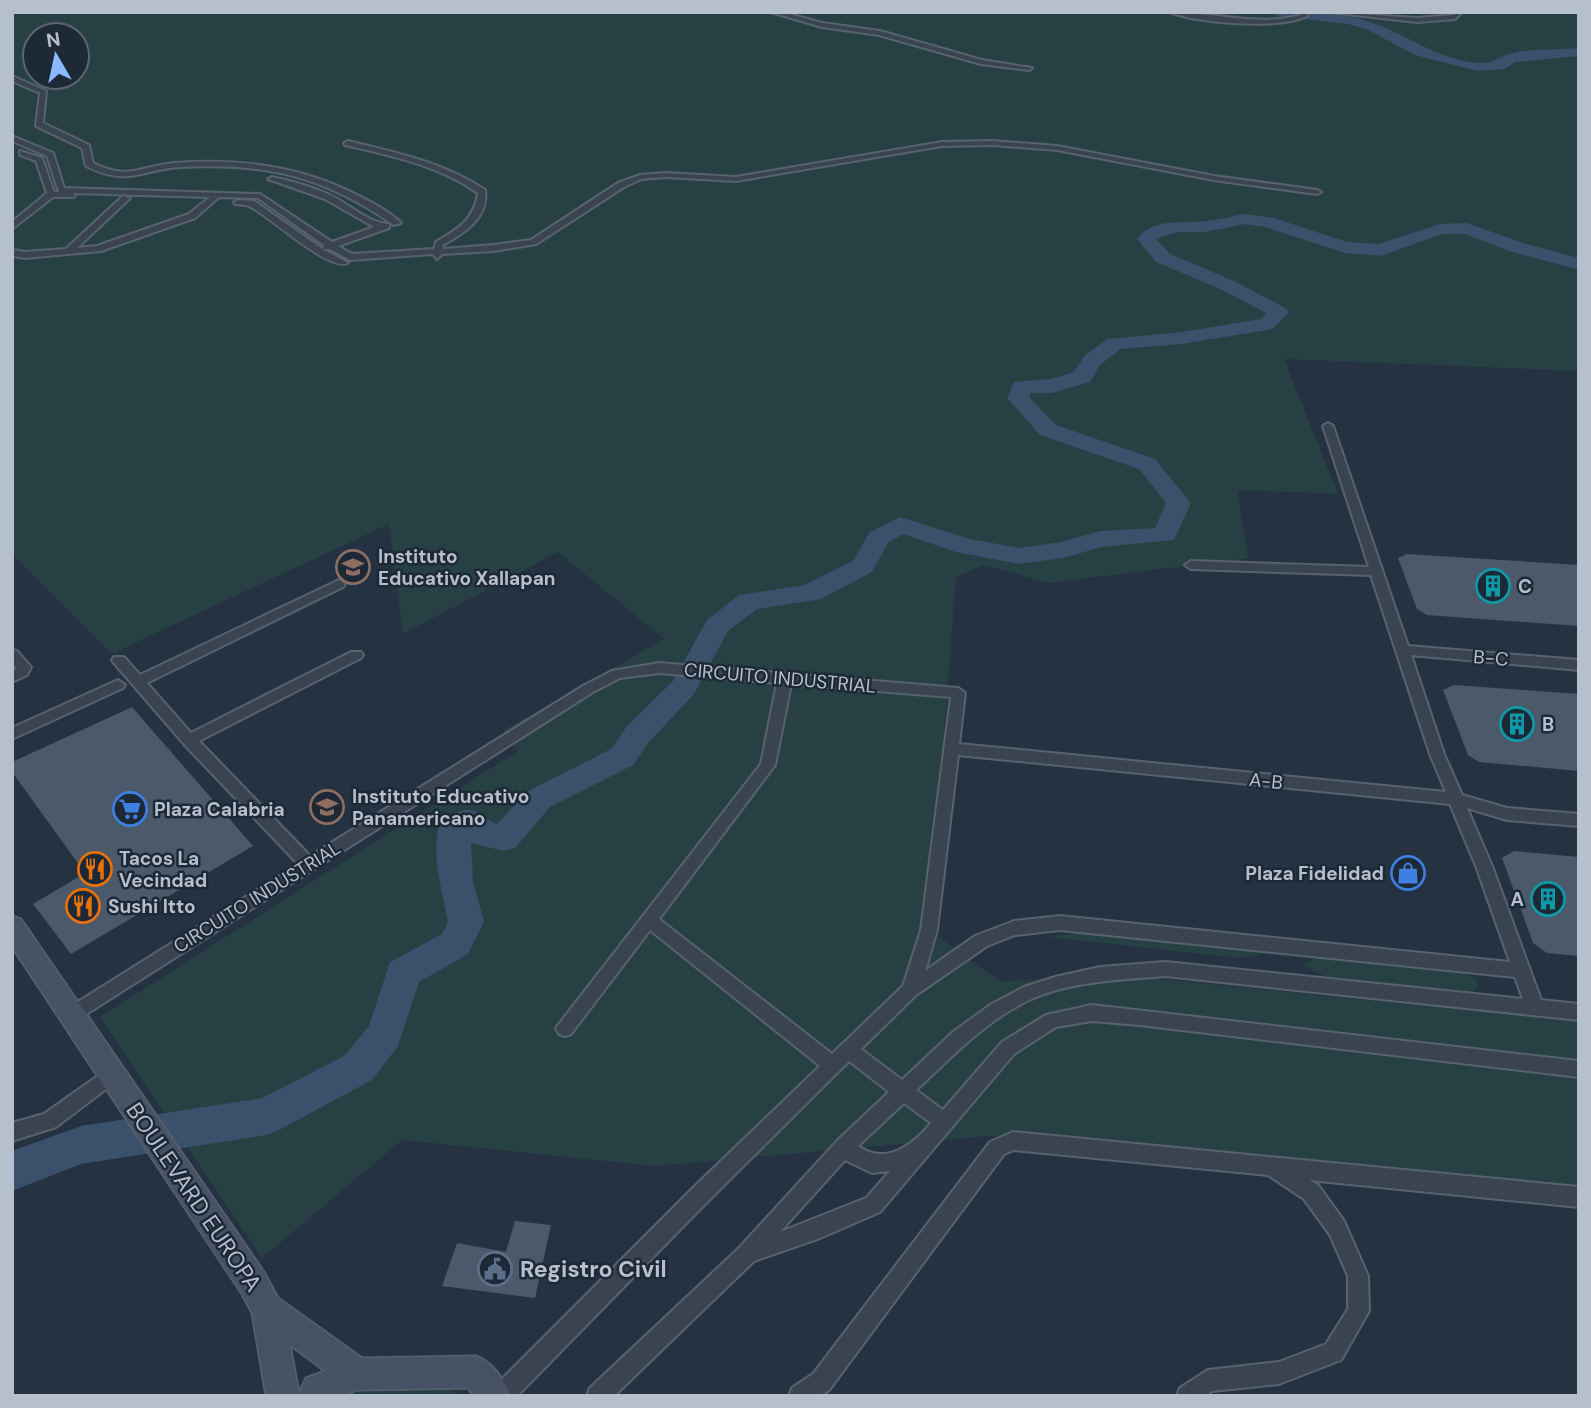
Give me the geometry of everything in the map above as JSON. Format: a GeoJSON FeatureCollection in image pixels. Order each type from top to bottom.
{"type":"FeatureCollection","features":[{"type":"Feature","properties":{"kind":"main road","name":"BOULEVARD EUROPA"},"geometry":{"type":"LineString","coordinates":[[12,926],[253,1283],[267,1308],[283,1396]]}},
{"type":"Feature","properties":{"kind":"main road","name":"BOULEVARD EUROPA"},"geometry":{"type":"LineString","coordinates":[[267,1308],[357,1374]]}},
{"type":"Feature","properties":{"kind":"main road"},"geometry":{"type":"LineString","coordinates":[[316,1393],[357,1374],[476,1372],[495,1396]]}},
{"type":"Feature","properties":{"kind":"street"},"geometry":{"type":"LineString","coordinates":[[774,12],[822,25],[880,33],[981,62],[1029,68]]}},
{"type":"Feature","properties":{"kind":"street"},"geometry":{"type":"LineString","coordinates":[[1172,12],[1212,19],[1290,22],[1304,14]]}},
{"type":"Feature","properties":{"kind":"street"},"geometry":{"type":"LineString","coordinates":[[1331,12],[1417,20],[1455,17],[1459,12]]}},
{"type":"Feature","properties":{"kind":"street"},"geometry":{"type":"LineString","coordinates":[[12,78],[44,92],[39,124],[86,147],[89,164],[105,174],[137,176],[179,165],[265,169],[301,174],[371,204],[397,223],[319,251]]}},
{"type":"Feature","properties":{"kind":"street"},"geometry":{"type":"LineString","coordinates":[[45,134],[55,130]]}},
{"type":"Feature","properties":{"kind":"street"},"geometry":{"type":"LineString","coordinates":[[12,138],[50,155],[61,190],[120,196]]}},
{"type":"Feature","properties":{"kind":"street"},"geometry":{"type":"LineString","coordinates":[[12,148],[34,139]]}},
{"type":"Feature","properties":{"kind":"street"},"geometry":{"type":"LineString","coordinates":[[348,143],[435,165],[466,180],[482,192],[481,209],[474,221],[439,244],[437,255]]}},
{"type":"Feature","properties":{"kind":"street"},"geometry":{"type":"LineString","coordinates":[[214,197],[251,203],[319,251],[346,264],[533,243],[621,185],[640,177],[666,175],[736,179],[942,144],[993,143],[1057,148],[1214,178],[1317,192]]}},
{"type":"Feature","properties":{"kind":"street"},"geometry":{"type":"LineString","coordinates":[[12,148],[39,160],[51,194]]}},
{"type":"Feature","properties":{"kind":"street"},"geometry":{"type":"LineString","coordinates":[[599,211],[649,182],[749,183],[952,149],[998,148],[1067,153],[1163,176],[1256,192]]}},
{"type":"Feature","properties":{"kind":"street"},"geometry":{"type":"LineString","coordinates":[[129,185],[177,172],[258,176],[288,181],[355,210],[380,228]]}},
{"type":"Feature","properties":{"kind":"street"},"geometry":{"type":"LineString","coordinates":[[68,252],[137,176]]}},
{"type":"Feature","properties":{"kind":"street"},"geometry":{"type":"LineString","coordinates":[[12,227],[51,194],[260,196],[350,257],[505,254],[543,246],[555,240]]}},
{"type":"Feature","properties":{"kind":"street"},"geometry":{"type":"LineString","coordinates":[[12,253],[25,256],[98,249],[192,216],[214,197]]}},
{"type":"Feature","properties":{"kind":"street"},"geometry":{"type":"LineString","coordinates":[[1328,426],[1437,754],[1485,866],[1535,1009]]}},
{"type":"Feature","properties":{"kind":"street"},"geometry":{"type":"LineString","coordinates":[[1191,565],[1377,571]]}},
{"type":"Feature","properties":{"kind":"street"},"geometry":{"type":"LineString","coordinates":[[139,681],[339,584]]}},
{"type":"Feature","properties":{"kind":"street","name":"B-C"},"geometry":{"type":"LineString","coordinates":[[1402,650],[1579,665]]}},
{"type":"Feature","properties":{"kind":"street"},"geometry":{"type":"LineString","coordinates":[[12,654],[24,667],[17,675]]}},
{"type":"Feature","properties":{"kind":"street"},"geometry":{"type":"LineString","coordinates":[[189,740],[356,655]]}},
{"type":"Feature","properties":{"kind":"street"},"geometry":{"type":"LineString","coordinates":[[119,660],[189,740],[309,865]]}},
{"type":"Feature","properties":{"kind":"street","name":"CIRCUITO INDUSTRIAL"},"geometry":{"type":"LineString","coordinates":[[71,1015],[589,689],[617,674],[659,668],[958,693],[952,749]]}},
{"type":"Feature","properties":{"kind":"street"},"geometry":{"type":"LineString","coordinates":[[565,1028],[768,765],[785,679]]}},
{"type":"Feature","properties":{"kind":"street"},"geometry":{"type":"LineString","coordinates":[[12,734],[118,685]]}},
{"type":"Feature","properties":{"kind":"street"},"geometry":{"type":"LineString","coordinates":[[911,990],[929,930],[952,749]]}},
{"type":"Feature","properties":{"kind":"street","name":"A-B"},"geometry":{"type":"LineString","coordinates":[[952,749],[1456,799],[1507,814],[1579,820]]}},
{"type":"Feature","properties":{"kind":"street"},"geometry":{"type":"LineString","coordinates":[[650,921],[840,1058],[901,1092],[944,1122]]}},
{"type":"Feature","properties":{"kind":"street"},"geometry":{"type":"LineString","coordinates":[[501,1396],[911,990],[981,941],[1014,928],[1060,923],[1522,970]]}},
{"type":"Feature","properties":{"kind":"street"},"geometry":{"type":"LineString","coordinates":[[601,1395],[746,1255],[844,1147],[901,1092],[959,1038],[996,1010],[1024,994],[1100,974],[1165,969],[1579,1012]]}},
{"type":"Feature","properties":{"kind":"street"},"geometry":{"type":"LineString","coordinates":[[746,1255],[873,1205],[1008,1048],[1052,1020],[1092,1013],[1579,1069]]}},
{"type":"Feature","properties":{"kind":"street"},"geometry":{"type":"LineString","coordinates":[[12,1132],[49,1121],[116,1080]]}},
{"type":"Feature","properties":{"kind":"street"},"geometry":{"type":"LineString","coordinates":[[800,1396],[821,1382],[997,1147],[1013,1142],[1268,1165],[1578,1198]]}},
{"type":"Feature","properties":{"kind":"street"},"geometry":{"type":"LineString","coordinates":[[844,1147],[862,1162],[874,1166],[923,1149]]}},
{"type":"Feature","properties":{"kind":"street"},"geometry":{"type":"LineString","coordinates":[[1188,1396],[1208,1381],[1279,1373],[1333,1352],[1358,1311],[1358,1276],[1337,1228],[1311,1192],[1268,1165]]}},
{"type":"Feature","properties":{"kind":"green space"},"geometry":{"type":"Polygon","coordinates":[[[12,12],[1579,12],[1579,371],[1284,359],[1338,494],[1237,490],[1248,558],[1048,583],[984,565],[956,577],[929,930],[1000,981],[1141,977],[1579,1022],[1579,1193],[989,1136],[655,1166],[402,1140],[262,1258],[100,1017],[518,751],[504,730],[664,639],[558,552],[403,634],[389,524],[111,654],[12,554],[12,12]]]}},
{"type":"Feature","properties":{"kind":"green space"},"geometry":{"type":"Polygon","coordinates":[[[1076,933],[1278,951],[1239,958],[1048,937],[1076,933]]]}},
{"type":"Feature","properties":{"kind":"green space"},"geometry":{"type":"Polygon","coordinates":[[[1319,956],[1465,973],[1476,979],[1478,987],[1472,993],[1324,976],[1303,965],[1319,956]]]}},
{"type":"Feature","properties":{"kind":"green space"},"geometry":{"type":"Polygon","coordinates":[[[399,1377],[441,1381],[461,1396],[348,1396],[399,1377]]]}},
{"type":"Feature","properties":{"kind":"building","name":"C"},"geometry":{"type":"Polygon","coordinates":[[[1407,554],[1579,565],[1579,626],[1427,615],[1417,609],[1398,558],[1407,554]]]}},
{"type":"Feature","properties":{"kind":"building","name":"B"},"geometry":{"type":"Polygon","coordinates":[[[1454,685],[1579,694],[1579,771],[1479,762],[1468,755],[1443,690],[1454,685]]]}},
{"type":"Feature","properties":{"kind":"building","name":"Plaza Calabria"},"geometry":{"type":"Polygon","coordinates":[[[132,707],[253,846],[71,954],[33,904],[85,873],[12,772],[12,762],[132,707]]]}},
{"type":"Feature","properties":{"kind":"building","name":"A"},"geometry":{"type":"Polygon","coordinates":[[[1514,851],[1579,857],[1579,956],[1547,953],[1533,943],[1502,858],[1514,851]]]}},
{"type":"Feature","properties":{"kind":"building","name":"Registro Civil"},"geometry":{"type":"Polygon","coordinates":[[[515,1221],[551,1225],[535,1298],[442,1286],[457,1243],[506,1252],[515,1221]]]}},
{"type":"Feature","properties":{"kind":"waterway"},"geometry":{"type":"LineString","coordinates":[[1278,12],[1349,20],[1371,26],[1420,52],[1477,67],[1500,66],[1511,58],[1579,52]]}},
{"type":"Feature","properties":{"kind":"waterway"},"geometry":{"type":"LineString","coordinates":[[12,1171],[81,1145],[267,1116],[358,1068],[385,1034],[403,973],[455,944],[466,922],[456,881],[454,829],[469,822],[484,835],[504,838],[539,799],[622,757],[638,734],[684,687],[717,626],[749,601],[811,593],[863,566],[878,538],[900,525],[965,546],[1019,556],[1063,550],[1100,539],[1165,535],[1179,503],[1147,464],[1048,430],[1018,398],[1022,387],[1052,386],[1082,377],[1093,360],[1115,343],[1182,338],[1267,324],[1279,312],[1227,285],[1163,258],[1146,239],[1152,232],[1177,227],[1205,227],[1245,219],[1268,222],[1345,247],[1381,250],[1440,229],[1467,228],[1516,247],[1579,264]]}},
{"type":"Feature","properties":{"kind":"place","name":"Instituto Educativo Xallapan"},"geometry":{"type":"Point","coordinates":[353,567]}},
{"type":"Feature","properties":{"kind":"place","name":"C"},"geometry":{"type":"Point","coordinates":[1493,586]}},
{"type":"Feature","properties":{"kind":"place","name":"B"},"geometry":{"type":"Point","coordinates":[1517,724]}},
{"type":"Feature","properties":{"kind":"place","name":"Instituto Educativo Panamericano"},"geometry":{"type":"Point","coordinates":[327,807]}},
{"type":"Feature","properties":{"kind":"place","name":"Plaza Calabria"},"geometry":{"type":"Point","coordinates":[130,809]}},
{"type":"Feature","properties":{"kind":"place","name":"Tacos La Vecindad"},"geometry":{"type":"Point","coordinates":[95,869]}},
{"type":"Feature","properties":{"kind":"place","name":"Plaza Fidelidad"},"geometry":{"type":"Point","coordinates":[1408,873]}},
{"type":"Feature","properties":{"kind":"place","name":"A"},"geometry":{"type":"Point","coordinates":[1548,899]}},
{"type":"Feature","properties":{"kind":"place","name":"Sushi Itto"},"geometry":{"type":"Point","coordinates":[83,906]}},
{"type":"Feature","properties":{"kind":"place","name":"Registro Civil"},"geometry":{"type":"Point","coordinates":[495,1269]}}]}
